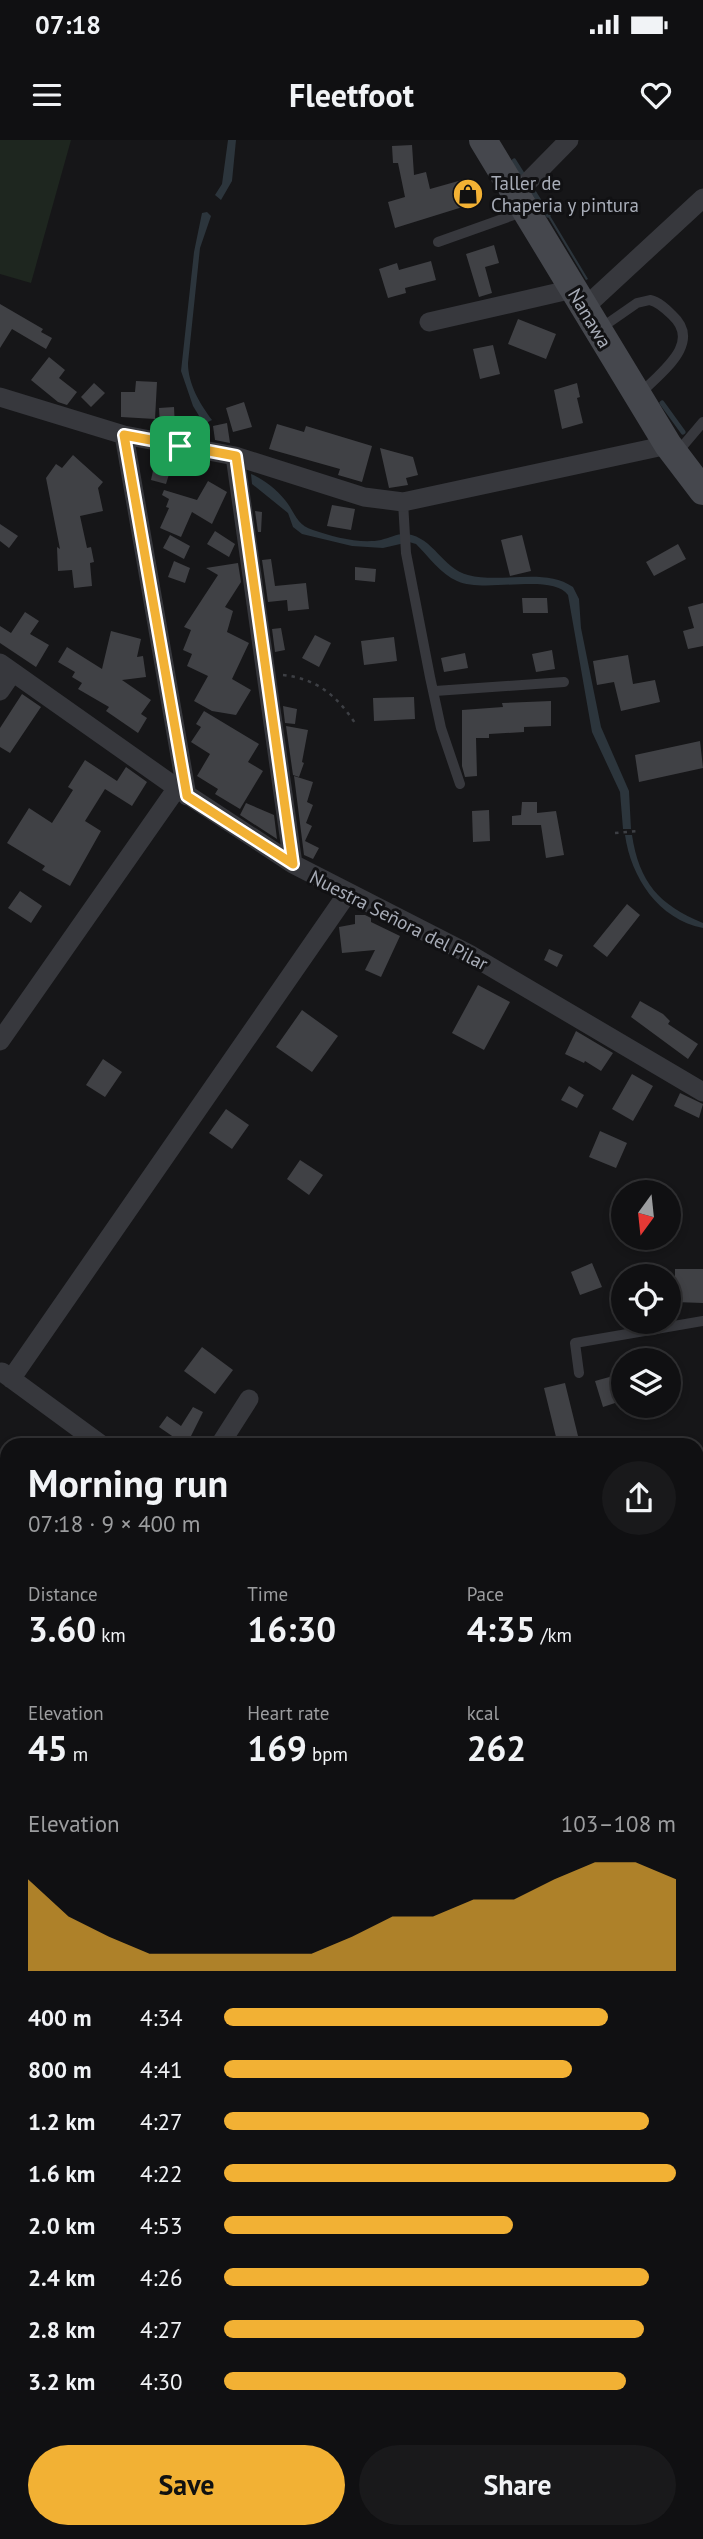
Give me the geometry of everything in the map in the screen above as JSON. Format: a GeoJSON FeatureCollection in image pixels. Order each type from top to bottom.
{"type":"FeatureCollection","features":[{"type":"Feature","properties":{"kind":"main road","name":"Nanawa"},"geometry":{"type":"LineString","coordinates":[[483,140],[671,451],[703,491]]}},
{"type":"Feature","properties":{"kind":"street"},"geometry":{"type":"LineString","coordinates":[[521,203],[569,140]]}},
{"type":"Feature","properties":{"kind":"street"},"geometry":{"type":"LineString","coordinates":[[429,322],[585,309],[703,198]]}},
{"type":"Feature","properties":{"kind":"street"},"geometry":{"type":"LineString","coordinates":[[0,397],[124,435],[236,456],[364,498],[403,502],[671,451]]}},
{"type":"Feature","properties":{"kind":"street"},"geometry":{"type":"LineString","coordinates":[[0,1041],[182,792],[124,435]]}},
{"type":"Feature","properties":{"kind":"street"},"geometry":{"type":"LineString","coordinates":[[236,456],[293,864]]}},
{"type":"Feature","properties":{"kind":"street"},"geometry":{"type":"LineString","coordinates":[[0,691],[7,668]]}},
{"type":"Feature","properties":{"kind":"street","name":"Nuestra Señora del Pilar"},"geometry":{"type":"LineString","coordinates":[[7,668],[182,792],[293,864],[347,894],[469,954],[703,1092]]}},
{"type":"Feature","properties":{"kind":"street"},"geometry":{"type":"LineString","coordinates":[[92,1438],[5,1375],[347,894]]}},
{"type":"Feature","properties":{"kind":"street"},"geometry":{"type":"LineString","coordinates":[[224,1438],[249,1399]]}},
{"type":"Feature","properties":{"kind":"lane"},"geometry":{"type":"LineString","coordinates":[[438,242],[521,203]]}},
{"type":"Feature","properties":{"kind":"lane"},"geometry":{"type":"LineString","coordinates":[[585,309],[650,300],[671,313],[684,330],[686,336],[680,352],[638,396]]}},
{"type":"Feature","properties":{"kind":"lane"},"geometry":{"type":"LineString","coordinates":[[671,451],[703,422]]}},
{"type":"Feature","properties":{"kind":"lane"},"geometry":{"type":"LineString","coordinates":[[403,502],[406,554],[441,728],[460,784]]}},
{"type":"Feature","properties":{"kind":"lane"},"geometry":{"type":"LineString","coordinates":[[435,691],[564,682]]}},
{"type":"Feature","properties":{"kind":"lane"},"geometry":{"type":"LineString","coordinates":[[579,1373],[575,1343],[703,1321]]}},
{"type":"Feature","properties":{"kind":"path"},"geometry":{"type":"LineString","coordinates":[[265,675],[297,676],[315,682],[338,697],[355,723]]}},
{"type":"Feature","properties":{"kind":"path"},"geometry":{"type":"LineString","coordinates":[[615,834],[639,831]]}},
{"type":"Feature","properties":{"kind":"shaded area"},"geometry":{"type":"Polygon","coordinates":[[[0,140],[71,140],[31,283],[0,274],[0,140]]]}},
{"type":"Feature","properties":{"kind":"shaded area"},"geometry":{"type":"Polygon","coordinates":[[[228,140],[236,140],[232,181],[221,200],[215,195],[222,184],[228,140]]]}},
{"type":"Feature","properties":{"kind":"shaded area"},"geometry":{"type":"Polygon","coordinates":[[[546,209],[588,279],[586,280],[544,210],[546,209]]]}},
{"type":"Feature","properties":{"kind":"shaded area"},"geometry":{"type":"Polygon","coordinates":[[[207,212],[211,216],[200,248],[188,363],[190,379],[212,420],[204,424],[193,406],[181,371],[194,252],[202,213],[207,212]]]}},
{"type":"Feature","properties":{"kind":"shaded area"},"geometry":{"type":"Polygon","coordinates":[[[251,474],[273,488],[307,528],[364,541],[407,534],[424,541],[451,566],[468,575],[549,578],[573,587],[579,599],[581,628],[601,727],[629,791],[631,829],[623,829],[620,792],[592,732],[568,595],[560,588],[548,585],[484,585],[457,581],[440,569],[416,544],[409,542],[383,548],[352,546],[302,534],[293,527],[288,513],[252,484],[251,474]]]}},
{"type":"Feature","properties":{"kind":"shaded area"},"geometry":{"type":"Polygon","coordinates":[[[625,835],[632,835],[640,866],[654,890],[674,908],[703,923],[703,928],[673,916],[649,894],[633,866],[625,835]]]}},
{"type":"Feature","properties":{"kind":"building"},"geometry":{"type":"Polygon","coordinates":[[[412,145],[414,175],[426,172],[430,189],[462,180],[469,205],[395,228],[388,202],[405,197],[398,163],[393,163],[392,146],[412,145]]]}},
{"type":"Feature","properties":{"kind":"building"},"geometry":{"type":"Polygon","coordinates":[[[494,245],[499,263],[485,267],[492,293],[479,297],[466,254],[494,245]]]}},
{"type":"Feature","properties":{"kind":"building"},"geometry":{"type":"Polygon","coordinates":[[[431,261],[436,280],[405,288],[406,293],[388,298],[379,269],[397,263],[399,270],[431,261]]]}},
{"type":"Feature","properties":{"kind":"building"},"geometry":{"type":"Polygon","coordinates":[[[0,304],[43,329],[41,332],[52,338],[46,349],[12,329],[0,348],[0,304]]]}},
{"type":"Feature","properties":{"kind":"building"},"geometry":{"type":"Polygon","coordinates":[[[518,319],[556,334],[546,359],[508,344],[518,319]]]}},
{"type":"Feature","properties":{"kind":"building"},"geometry":{"type":"Polygon","coordinates":[[[493,345],[500,374],[480,379],[473,349],[493,345]]]}},
{"type":"Feature","properties":{"kind":"building"},"geometry":{"type":"Polygon","coordinates":[[[49,357],[65,370],[59,378],[77,392],[67,405],[58,402],[31,380],[49,357]]]}},
{"type":"Feature","properties":{"kind":"building"},"geometry":{"type":"Polygon","coordinates":[[[136,381],[157,382],[155,419],[121,417],[121,392],[135,392],[136,381]]]}},
{"type":"Feature","properties":{"kind":"building"},"geometry":{"type":"Polygon","coordinates":[[[94,383],[105,393],[91,407],[81,397],[94,383]]]}},
{"type":"Feature","properties":{"kind":"building"},"geometry":{"type":"Polygon","coordinates":[[[577,383],[580,397],[577,398],[583,423],[562,429],[554,390],[577,383]]]}},
{"type":"Feature","properties":{"kind":"building"},"geometry":{"type":"Polygon","coordinates":[[[244,402],[252,427],[233,432],[226,408],[244,402]]]}},
{"type":"Feature","properties":{"kind":"building"},"geometry":{"type":"Polygon","coordinates":[[[174,407],[175,427],[160,427],[159,408],[174,407]]]}},
{"type":"Feature","properties":{"kind":"building"},"geometry":{"type":"Polygon","coordinates":[[[227,423],[230,443],[215,440],[213,426],[227,423]]]}},
{"type":"Feature","properties":{"kind":"building"},"geometry":{"type":"Polygon","coordinates":[[[277,424],[304,432],[306,426],[372,446],[362,482],[338,475],[340,469],[269,449],[277,424]]]}},
{"type":"Feature","properties":{"kind":"building"},"geometry":{"type":"Polygon","coordinates":[[[380,448],[413,457],[418,475],[406,478],[408,485],[389,488],[380,448]]]}},
{"type":"Feature","properties":{"kind":"building"},"geometry":{"type":"Polygon","coordinates":[[[73,455],[103,482],[98,488],[103,511],[80,516],[87,548],[91,547],[94,562],[90,563],[92,586],[74,588],[72,570],[58,571],[57,547],[60,549],[46,478],[56,464],[62,468],[73,455]]]}},
{"type":"Feature","properties":{"kind":"building"},"geometry":{"type":"Polygon","coordinates":[[[154,466],[170,471],[166,484],[151,480],[154,466]]]}},
{"type":"Feature","properties":{"kind":"building"},"geometry":{"type":"Polygon","coordinates":[[[208,481],[227,492],[212,524],[192,512],[181,537],[160,528],[169,508],[166,507],[169,499],[162,495],[164,490],[197,500],[208,481]]]}},
{"type":"Feature","properties":{"kind":"building"},"geometry":{"type":"Polygon","coordinates":[[[332,505],[355,509],[351,530],[327,526],[332,505]]]}},
{"type":"Feature","properties":{"kind":"building"},"geometry":{"type":"Polygon","coordinates":[[[255,511],[262,512],[261,532],[258,532],[255,511]]]}},
{"type":"Feature","properties":{"kind":"building"},"geometry":{"type":"Polygon","coordinates":[[[0,524],[18,536],[9,548],[0,541],[0,524]]]}},
{"type":"Feature","properties":{"kind":"building"},"geometry":{"type":"Polygon","coordinates":[[[215,531],[235,544],[229,557],[207,544],[215,531]]]}},
{"type":"Feature","properties":{"kind":"building"},"geometry":{"type":"Polygon","coordinates":[[[170,535],[190,546],[184,559],[163,548],[170,535]]]}},
{"type":"Feature","properties":{"kind":"building"},"geometry":{"type":"Polygon","coordinates":[[[522,535],[531,571],[510,576],[501,540],[522,535]]]}},
{"type":"Feature","properties":{"kind":"building"},"geometry":{"type":"Polygon","coordinates":[[[678,544],[686,559],[654,576],[646,562],[678,544]]]}},
{"type":"Feature","properties":{"kind":"building"},"geometry":{"type":"Polygon","coordinates":[[[271,559],[275,586],[306,583],[309,609],[288,611],[287,600],[268,602],[262,560],[271,559]]]}},
{"type":"Feature","properties":{"kind":"building"},"geometry":{"type":"Polygon","coordinates":[[[174,561],[190,568],[185,583],[168,577],[174,561]]]}},
{"type":"Feature","properties":{"kind":"building"},"geometry":{"type":"Polygon","coordinates":[[[238,563],[241,582],[225,607],[233,611],[227,632],[249,643],[232,679],[251,690],[236,715],[212,711],[194,701],[208,676],[187,666],[192,654],[183,650],[191,630],[184,627],[218,575],[206,568],[238,563]]]}},
{"type":"Feature","properties":{"kind":"building"},"geometry":{"type":"Polygon","coordinates":[[[355,567],[376,569],[375,582],[355,580],[355,567]]]}},
{"type":"Feature","properties":{"kind":"building"},"geometry":{"type":"Polygon","coordinates":[[[522,598],[547,598],[548,613],[523,613],[522,598]]]}},
{"type":"Feature","properties":{"kind":"building"},"geometry":{"type":"Polygon","coordinates":[[[703,603],[703,646],[688,649],[683,631],[694,628],[688,607],[703,603]]]}},
{"type":"Feature","properties":{"kind":"building"},"geometry":{"type":"Polygon","coordinates":[[[25,612],[39,621],[30,634],[49,645],[36,667],[0,643],[0,626],[11,633],[25,612]]]}},
{"type":"Feature","properties":{"kind":"building"},"geometry":{"type":"Polygon","coordinates":[[[281,628],[285,650],[275,652],[272,629],[281,628]]]}},
{"type":"Feature","properties":{"kind":"building"},"geometry":{"type":"Polygon","coordinates":[[[111,631],[141,639],[137,657],[143,656],[146,677],[122,680],[151,700],[141,714],[147,718],[138,733],[106,711],[109,707],[78,689],[82,683],[72,677],[75,672],[58,662],[67,647],[102,669],[111,631]]]}},
{"type":"Feature","properties":{"kind":"building"},"geometry":{"type":"Polygon","coordinates":[[[315,635],[331,643],[319,667],[302,658],[315,635]]]}},
{"type":"Feature","properties":{"kind":"building"},"geometry":{"type":"Polygon","coordinates":[[[394,637],[397,661],[364,665],[361,641],[394,637]]]}},
{"type":"Feature","properties":{"kind":"building"},"geometry":{"type":"Polygon","coordinates":[[[552,650],[555,669],[536,672],[532,654],[552,650]]]}},
{"type":"Feature","properties":{"kind":"building"},"geometry":{"type":"Polygon","coordinates":[[[465,653],[468,668],[444,672],[441,658],[465,653]]]}},
{"type":"Feature","properties":{"kind":"building"},"geometry":{"type":"Polygon","coordinates":[[[628,655],[633,684],[655,680],[660,702],[621,711],[614,682],[597,685],[593,661],[628,655]]]}},
{"type":"Feature","properties":{"kind":"building"},"geometry":{"type":"Polygon","coordinates":[[[22,694],[41,707],[10,753],[0,747],[0,728],[22,694]]]}},
{"type":"Feature","properties":{"kind":"building"},"geometry":{"type":"Polygon","coordinates":[[[414,697],[415,719],[374,721],[373,698],[414,697]]]}},
{"type":"Feature","properties":{"kind":"building"},"geometry":{"type":"Polygon","coordinates":[[[551,701],[551,726],[524,727],[524,732],[489,734],[489,738],[476,738],[477,776],[465,777],[462,766],[462,710],[503,707],[502,703],[551,701]]]}},
{"type":"Feature","properties":{"kind":"building"},"geometry":{"type":"Polygon","coordinates":[[[283,706],[297,709],[295,724],[285,723],[283,706]]]}},
{"type":"Feature","properties":{"kind":"building"},"geometry":{"type":"Polygon","coordinates":[[[204,711],[259,744],[248,762],[263,771],[240,809],[215,794],[218,789],[197,776],[210,754],[191,742],[201,727],[196,724],[204,711]]]}},
{"type":"Feature","properties":{"kind":"building"},"geometry":{"type":"Polygon","coordinates":[[[286,726],[308,730],[302,762],[304,763],[299,777],[293,775],[286,726]]]}},
{"type":"Feature","properties":{"kind":"building"},"geometry":{"type":"Polygon","coordinates":[[[700,741],[703,768],[639,782],[635,755],[700,741]]]}},
{"type":"Feature","properties":{"kind":"building"},"geometry":{"type":"Polygon","coordinates":[[[85,760],[117,781],[126,767],[147,782],[132,806],[105,789],[85,821],[101,831],[70,886],[42,870],[45,866],[7,843],[29,808],[52,823],[73,790],[68,787],[85,760]]]}},
{"type":"Feature","properties":{"kind":"building"},"geometry":{"type":"Polygon","coordinates":[[[294,776],[313,782],[307,802],[313,805],[306,823],[312,826],[305,841],[319,848],[313,859],[304,855],[294,776]]]}},
{"type":"Feature","properties":{"kind":"building"},"geometry":{"type":"Polygon","coordinates":[[[522,802],[537,802],[537,813],[556,811],[564,855],[546,858],[541,825],[512,825],[512,816],[521,815],[522,802]]]}},
{"type":"Feature","properties":{"kind":"building"},"geometry":{"type":"Polygon","coordinates":[[[246,803],[274,815],[277,839],[240,815],[246,803]]]}},
{"type":"Feature","properties":{"kind":"building"},"geometry":{"type":"Polygon","coordinates":[[[489,810],[490,841],[473,842],[472,811],[489,810]]]}},
{"type":"Feature","properties":{"kind":"building"},"geometry":{"type":"Polygon","coordinates":[[[20,891],[42,906],[31,923],[8,908],[20,891]]]}},
{"type":"Feature","properties":{"kind":"building"},"geometry":{"type":"Polygon","coordinates":[[[627,904],[640,915],[607,957],[593,946],[627,904]]]}},
{"type":"Feature","properties":{"kind":"building"},"geometry":{"type":"Polygon","coordinates":[[[355,915],[365,915],[371,918],[371,922],[400,936],[381,977],[365,970],[375,950],[342,953],[339,927],[355,924],[355,915]]]}},
{"type":"Feature","properties":{"kind":"building"},"geometry":{"type":"Polygon","coordinates":[[[549,949],[563,955],[557,967],[544,960],[549,949]]]}},
{"type":"Feature","properties":{"kind":"building"},"geometry":{"type":"Polygon","coordinates":[[[478,985],[510,1002],[484,1050],[452,1033],[478,985]]]}},
{"type":"Feature","properties":{"kind":"building"},"geometry":{"type":"Polygon","coordinates":[[[640,1001],[663,1014],[670,1021],[668,1024],[698,1044],[688,1059],[631,1017],[640,1001]]]}},
{"type":"Feature","properties":{"kind":"building"},"geometry":{"type":"Polygon","coordinates":[[[302,1010],[338,1036],[312,1072],[276,1047],[302,1010]]]}},
{"type":"Feature","properties":{"kind":"building"},"geometry":{"type":"Polygon","coordinates":[[[576,1031],[613,1053],[601,1071],[585,1061],[584,1063],[565,1054],[576,1031]]]}},
{"type":"Feature","properties":{"kind":"building"},"geometry":{"type":"Polygon","coordinates":[[[103,1059],[122,1072],[105,1097],[86,1085],[103,1059]]]}},
{"type":"Feature","properties":{"kind":"building"},"geometry":{"type":"Polygon","coordinates":[[[632,1074],[653,1086],[633,1121],[612,1109],[632,1074]]]}},
{"type":"Feature","properties":{"kind":"building"},"geometry":{"type":"Polygon","coordinates":[[[569,1086],[584,1095],[577,1108],[561,1100],[569,1086]]]}},
{"type":"Feature","properties":{"kind":"building"},"geometry":{"type":"Polygon","coordinates":[[[680,1093],[703,1104],[699,1118],[674,1106],[680,1093]]]}},
{"type":"Feature","properties":{"kind":"building"},"geometry":{"type":"Polygon","coordinates":[[[226,1109],[249,1125],[232,1149],[209,1133],[226,1109]]]}},
{"type":"Feature","properties":{"kind":"building"},"geometry":{"type":"Polygon","coordinates":[[[600,1131],[627,1143],[616,1168],[589,1157],[600,1131]]]}},
{"type":"Feature","properties":{"kind":"building"},"geometry":{"type":"Polygon","coordinates":[[[300,1160],[323,1175],[309,1195],[287,1179],[300,1160]]]}},
{"type":"Feature","properties":{"kind":"building"},"geometry":{"type":"Polygon","coordinates":[[[592,1263],[602,1287],[580,1295],[571,1272],[592,1263]]]}},
{"type":"Feature","properties":{"kind":"building"},"geometry":{"type":"Polygon","coordinates":[[[681,1269],[703,1269],[703,1303],[681,1302],[681,1269]]]}},
{"type":"Feature","properties":{"kind":"building"},"geometry":{"type":"Polygon","coordinates":[[[202,1347],[233,1370],[215,1394],[184,1371],[202,1347]]]}},
{"type":"Feature","properties":{"kind":"building"},"geometry":{"type":"Polygon","coordinates":[[[611,1377],[611,1404],[603,1407],[595,1381],[611,1377]]]}},
{"type":"Feature","properties":{"kind":"building"},"geometry":{"type":"Polygon","coordinates":[[[565,1383],[578,1436],[556,1438],[544,1388],[565,1383]]]}},
{"type":"Feature","properties":{"kind":"building"},"geometry":{"type":"Polygon","coordinates":[[[193,1407],[203,1412],[190,1438],[175,1438],[159,1427],[167,1416],[181,1426],[193,1407]]]}},
{"type":"Feature","properties":{"kind":"waterway"},"geometry":{"type":"LineString","coordinates":[[514,161],[548,215]]}},
{"type":"Feature","properties":{"kind":"waterway"},"geometry":{"type":"LineString","coordinates":[[662,403],[683,432]]}},
{"type":"Feature","properties":{"kind":"place","name":"Taller de Chaperia y pintura"},"geometry":{"type":"Point","coordinates":[468,194]}},
{"type":"Feature","properties":{"kind":"route"},"geometry":{"type":"LineString","coordinates":[[124,435],[180,446],[236,456],[293,864],[187,796],[124,435]]}}]}
